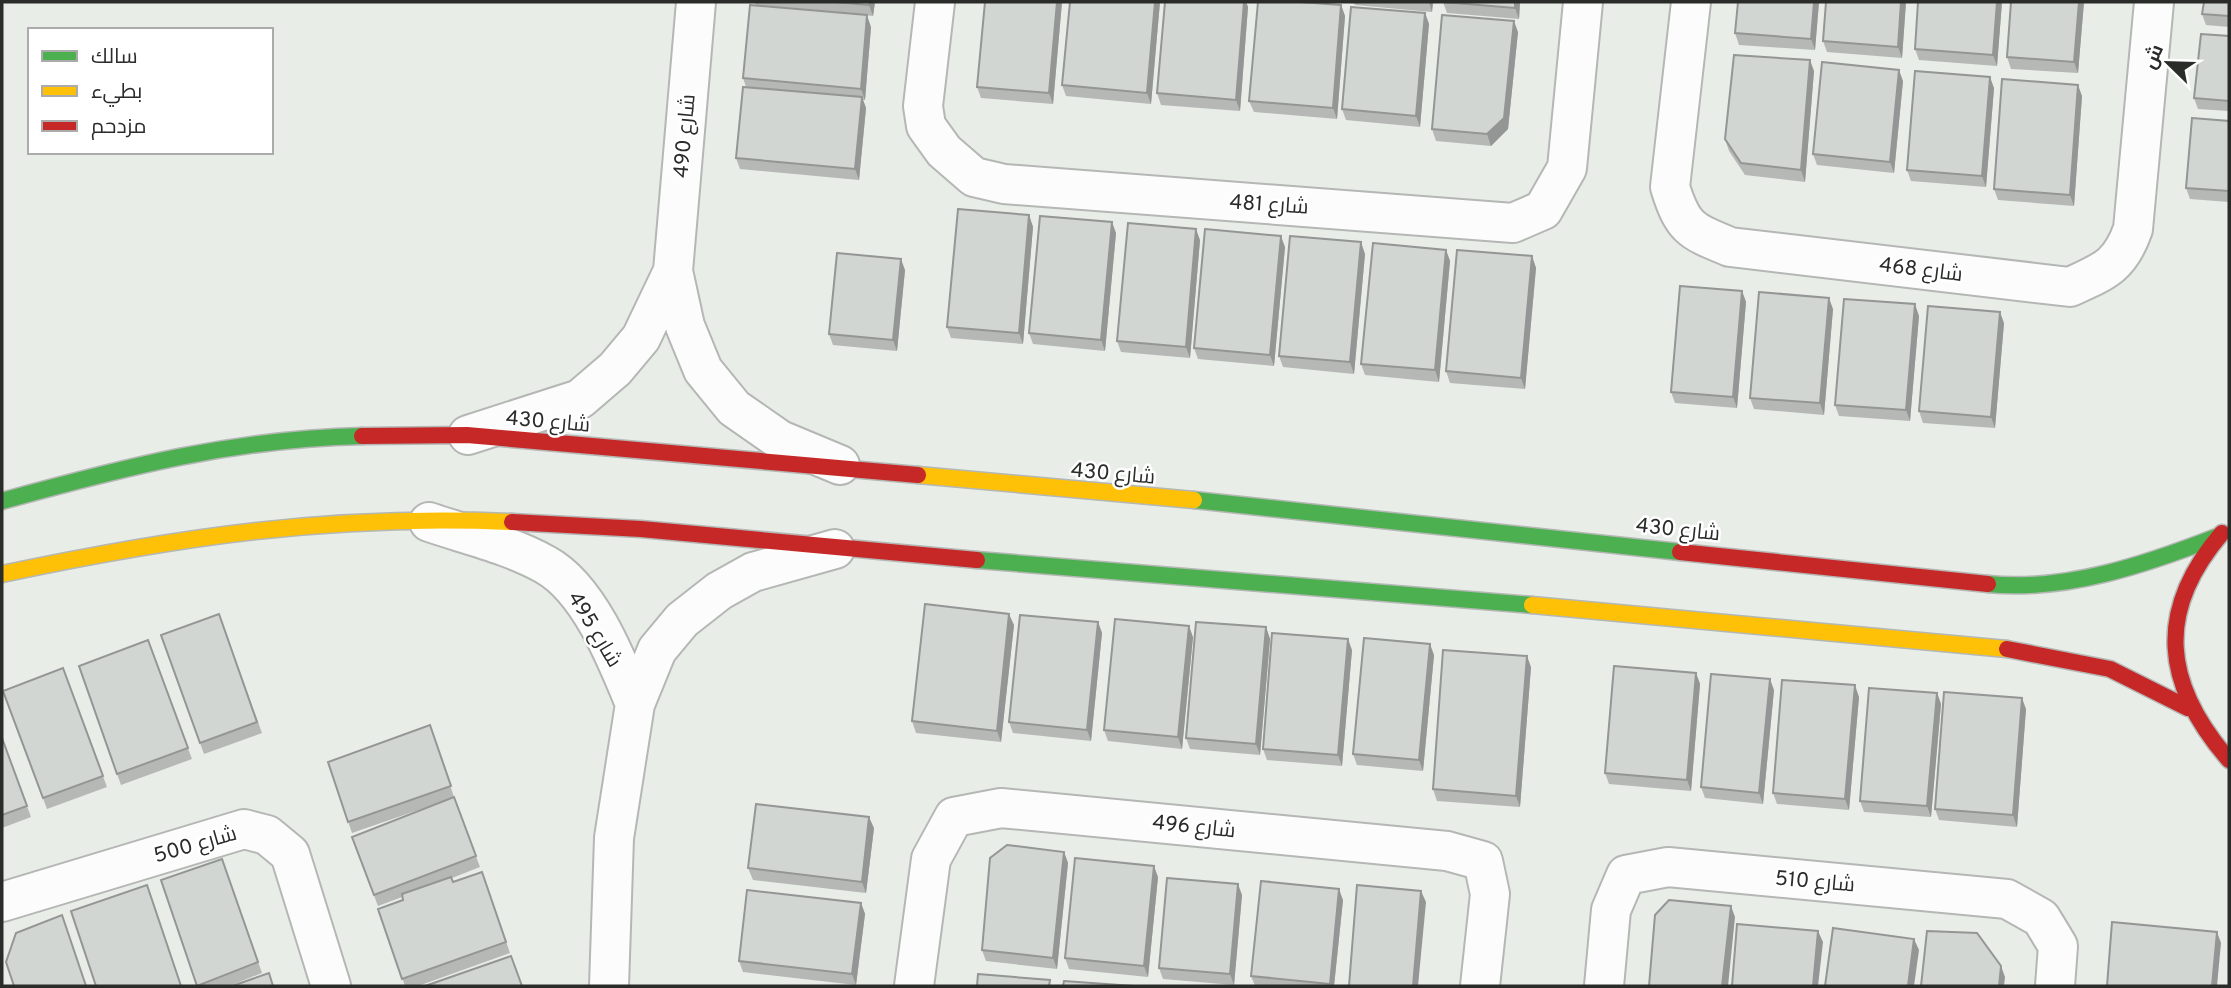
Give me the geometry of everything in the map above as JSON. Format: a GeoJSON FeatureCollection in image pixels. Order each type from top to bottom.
{"type":"FeatureCollection","features":[{"type":"Feature","properties":{"kind":"street","name":"شارع 490"},"geometry":{"type":"LineString","coordinates":[[696,2],[673,271],[685,326],[703,370],[734,408],[780,440],[847,468]]}},
{"type":"Feature","properties":{"kind":"street","name":"شارع 481"},"geometry":{"type":"LineString","coordinates":[[935,2],[923,106],[926,126],[944,151],[974,177],[1004,184],[1513,223],[1543,210],[1567,168],[1583,2]]}},
{"type":"Feature","properties":{"kind":"street","name":"شارع 468"},"geometry":{"type":"LineString","coordinates":[[1691,2],[1670,187],[1678,213],[1693,232],[1730,247],[2070,287],[2106,271],[2124,253],[2133,229],[2154,2]]}},
{"type":"Feature","properties":{"kind":"street","name":"شارع 490"},"geometry":{"type":"LineString","coordinates":[[467,435],[580,399],[615,369],[641,338],[673,271]]}},
{"type":"Feature","properties":{"kind":"street","name":"شارع 430"},"geometry":{"type":"LineString","coordinates":[[2,501],[102,473],[216,448],[372,435],[467,435],[1329,514],[2007,586],[2088,577],[2167,556],[2224,531]]}},
{"type":"Feature","properties":{"kind":"street"},"geometry":{"type":"LineString","coordinates":[[2,574],[84,557],[306,524],[425,521],[631,527],[835,549],[1295,584],[1979,645],[2059,657],[2110,669],[2188,708]]}},
{"type":"Feature","properties":{"kind":"street","name":"شارع 495"},"geometry":{"type":"LineString","coordinates":[[425,521],[547,565],[573,589],[591,614],[616,656],[635,704]]}},
{"type":"Feature","properties":{"kind":"street"},"geometry":{"type":"LineString","coordinates":[[2224,531],[2195,565],[2181,599],[2174,636],[2177,673],[2188,708],[2209,741],[2229,760]]}},
{"type":"Feature","properties":{"kind":"street","name":"شارع 495"},"geometry":{"type":"LineString","coordinates":[[609,986],[614,838],[635,704],[657,650],[682,620],[719,590],[753,572],[835,549]]}},
{"type":"Feature","properties":{"kind":"street","name":"شارع 496"},"geometry":{"type":"LineString","coordinates":[[914,986],[931,859],[954,817],[1001,808],[1447,851],[1483,861],[1490,894],[1480,986]]}},
{"type":"Feature","properties":{"kind":"street","name":"شارع 500"},"geometry":{"type":"LineString","coordinates":[[2,902],[244,829],[267,835],[290,854],[331,986]]}},
{"type":"Feature","properties":{"kind":"street","name":"شارع 510"},"geometry":{"type":"LineString","coordinates":[[1604,986],[1611,910],[1626,875],[1668,867],[2007,899],[2041,918],[2059,946],[2055,986]]}},
{"type":"Feature","properties":{"kind":"building"},"geometry":{"type":"Polygon","coordinates":[[[835,2],[870,2],[869,5],[835,2]]]}},
{"type":"Feature","properties":{"kind":"building"},"geometry":{"type":"Polygon","coordinates":[[[985,2],[1057,2],[1049,93],[977,87],[985,2]]]}},
{"type":"Feature","properties":{"kind":"building"},"geometry":{"type":"Polygon","coordinates":[[[1070,2],[1155,2],[1147,93],[1062,85],[1070,2]]]}},
{"type":"Feature","properties":{"kind":"building"},"geometry":{"type":"Polygon","coordinates":[[[1165,2],[1244,2],[1236,100],[1157,93],[1165,2]]]}},
{"type":"Feature","properties":{"kind":"building"},"geometry":{"type":"Polygon","coordinates":[[[1258,2],[1341,5],[1333,108],[1249,101],[1258,2]]]}},
{"type":"Feature","properties":{"kind":"building"},"geometry":{"type":"Polygon","coordinates":[[[1443,2],[1515,2],[1515,8],[1443,2]]]}},
{"type":"Feature","properties":{"kind":"building"},"geometry":{"type":"Polygon","coordinates":[[[1738,2],[1814,2],[1811,39],[1735,33],[1738,2]]]}},
{"type":"Feature","properties":{"kind":"building"},"geometry":{"type":"Polygon","coordinates":[[[1826,2],[1901,2],[1898,47],[1823,41],[1826,2]]]}},
{"type":"Feature","properties":{"kind":"building"},"geometry":{"type":"Polygon","coordinates":[[[1918,2],[1997,2],[1993,55],[1915,49],[1918,2]]]}},
{"type":"Feature","properties":{"kind":"building"},"geometry":{"type":"Polygon","coordinates":[[[2011,2],[2079,2],[2074,62],[2007,57],[2011,2]]]}},
{"type":"Feature","properties":{"kind":"building"},"geometry":{"type":"Polygon","coordinates":[[[2204,2],[2229,2],[2229,16],[2202,14],[2204,2]]]}},
{"type":"Feature","properties":{"kind":"building"},"geometry":{"type":"Polygon","coordinates":[[[750,5],[867,15],[861,89],[743,78],[750,5]]]}},
{"type":"Feature","properties":{"kind":"building"},"geometry":{"type":"Polygon","coordinates":[[[1351,7],[1425,13],[1416,116],[1342,109],[1351,7]]]}},
{"type":"Feature","properties":{"kind":"building"},"geometry":{"type":"Polygon","coordinates":[[[1442,15],[1514,21],[1504,118],[1487,134],[1432,129],[1442,15]]]}},
{"type":"Feature","properties":{"kind":"building"},"geometry":{"type":"Polygon","coordinates":[[[2201,34],[2229,36],[2229,101],[2194,98],[2201,34]]]}},
{"type":"Feature","properties":{"kind":"building"},"geometry":{"type":"Polygon","coordinates":[[[1734,55],[1810,60],[1801,170],[1741,163],[1725,139],[1734,55]]]}},
{"type":"Feature","properties":{"kind":"building"},"geometry":{"type":"Polygon","coordinates":[[[1822,62],[1899,70],[1890,162],[1813,154],[1822,62]]]}},
{"type":"Feature","properties":{"kind":"building"},"geometry":{"type":"Polygon","coordinates":[[[1915,71],[1990,77],[1982,176],[1907,170],[1915,71]]]}},
{"type":"Feature","properties":{"kind":"building"},"geometry":{"type":"Polygon","coordinates":[[[2002,79],[2078,85],[2070,195],[1994,189],[2002,79]]]}},
{"type":"Feature","properties":{"kind":"building"},"geometry":{"type":"Polygon","coordinates":[[[743,87],[862,97],[855,169],[736,158],[743,87]]]}},
{"type":"Feature","properties":{"kind":"building"},"geometry":{"type":"Polygon","coordinates":[[[2192,118],[2229,121],[2229,191],[2186,188],[2192,118]]]}},
{"type":"Feature","properties":{"kind":"building"},"geometry":{"type":"Polygon","coordinates":[[[958,209],[1029,215],[1019,333],[947,327],[958,209]]]}},
{"type":"Feature","properties":{"kind":"building"},"geometry":{"type":"Polygon","coordinates":[[[1040,216],[1112,222],[1101,340],[1029,333],[1040,216]]]}},
{"type":"Feature","properties":{"kind":"building"},"geometry":{"type":"Polygon","coordinates":[[[1128,223],[1196,229],[1186,347],[1117,341],[1128,223]]]}},
{"type":"Feature","properties":{"kind":"building"},"geometry":{"type":"Polygon","coordinates":[[[1205,229],[1281,236],[1270,355],[1194,348],[1205,229]]]}},
{"type":"Feature","properties":{"kind":"building"},"geometry":{"type":"Polygon","coordinates":[[[1290,236],[1361,242],[1350,362],[1279,356],[1290,236]]]}},
{"type":"Feature","properties":{"kind":"building"},"geometry":{"type":"Polygon","coordinates":[[[1373,243],[1446,250],[1435,370],[1361,364],[1373,243]]]}},
{"type":"Feature","properties":{"kind":"building"},"geometry":{"type":"Polygon","coordinates":[[[1457,250],[1532,256],[1521,378],[1446,371],[1457,250]]]}},
{"type":"Feature","properties":{"kind":"building"},"geometry":{"type":"Polygon","coordinates":[[[837,253],[901,259],[893,340],[829,334],[837,253]]]}},
{"type":"Feature","properties":{"kind":"building"},"geometry":{"type":"Polygon","coordinates":[[[1680,286],[1742,291],[1733,397],[1671,392],[1680,286]]]}},
{"type":"Feature","properties":{"kind":"building"},"geometry":{"type":"Polygon","coordinates":[[[1759,292],[1829,298],[1820,403],[1750,398],[1759,292]]]}},
{"type":"Feature","properties":{"kind":"building"},"geometry":{"type":"Polygon","coordinates":[[[1844,299],[1915,304],[1906,410],[1835,405],[1844,299]]]}},
{"type":"Feature","properties":{"kind":"building"},"geometry":{"type":"Polygon","coordinates":[[[1928,306],[2000,312],[1991,417],[1919,411],[1928,306]]]}},
{"type":"Feature","properties":{"kind":"building"},"geometry":{"type":"Polygon","coordinates":[[[925,604],[1009,614],[997,731],[912,721],[925,604]]]}},
{"type":"Feature","properties":{"kind":"building"},"geometry":{"type":"Polygon","coordinates":[[[219,614],[257,722],[200,743],[161,635],[219,614]]]}},
{"type":"Feature","properties":{"kind":"building"},"geometry":{"type":"Polygon","coordinates":[[[1020,615],[1098,622],[1087,730],[1009,722],[1020,615]]]}},
{"type":"Feature","properties":{"kind":"building"},"geometry":{"type":"Polygon","coordinates":[[[1115,619],[1189,626],[1178,737],[1104,730],[1115,619]]]}},
{"type":"Feature","properties":{"kind":"building"},"geometry":{"type":"Polygon","coordinates":[[[1196,622],[1266,627],[1256,744],[1186,738],[1196,622]]]}},
{"type":"Feature","properties":{"kind":"building"},"geometry":{"type":"Polygon","coordinates":[[[1272,633],[1348,639],[1338,755],[1263,749],[1272,633]]]}},
{"type":"Feature","properties":{"kind":"building"},"geometry":{"type":"Polygon","coordinates":[[[1364,638],[1430,644],[1419,760],[1353,754],[1364,638]]]}},
{"type":"Feature","properties":{"kind":"building"},"geometry":{"type":"Polygon","coordinates":[[[148,640],[188,748],[117,774],[79,666],[148,640]]]}},
{"type":"Feature","properties":{"kind":"building"},"geometry":{"type":"Polygon","coordinates":[[[1443,650],[1527,656],[1516,796],[1433,789],[1443,650]]]}},
{"type":"Feature","properties":{"kind":"building"},"geometry":{"type":"Polygon","coordinates":[[[1614,666],[1696,673],[1687,780],[1605,773],[1614,666]]]}},
{"type":"Feature","properties":{"kind":"building"},"geometry":{"type":"Polygon","coordinates":[[[63,668],[103,776],[43,798],[3,691],[63,668]]]}},
{"type":"Feature","properties":{"kind":"building"},"geometry":{"type":"Polygon","coordinates":[[[1711,674],[1770,679],[1759,793],[1701,787],[1711,674]]]}},
{"type":"Feature","properties":{"kind":"building"},"geometry":{"type":"Polygon","coordinates":[[[1782,680],[1855,685],[1845,799],[1773,793],[1782,680]]]}},
{"type":"Feature","properties":{"kind":"building"},"geometry":{"type":"Polygon","coordinates":[[[1869,688],[1937,693],[1927,806],[1860,801],[1869,688]]]}},
{"type":"Feature","properties":{"kind":"building"},"geometry":{"type":"Polygon","coordinates":[[[1944,692],[2022,698],[2013,815],[1935,809],[1944,692]]]}},
{"type":"Feature","properties":{"kind":"building"},"geometry":{"type":"Polygon","coordinates":[[[430,725],[451,786],[348,822],[328,762],[430,725]]]}},
{"type":"Feature","properties":{"kind":"building"},"geometry":{"type":"Polygon","coordinates":[[[2,738],[27,806],[2,815],[2,738]]]}},
{"type":"Feature","properties":{"kind":"building"},"geometry":{"type":"Polygon","coordinates":[[[454,797],[476,856],[374,895],[352,837],[454,797]]]}},
{"type":"Feature","properties":{"kind":"building"},"geometry":{"type":"Polygon","coordinates":[[[756,804],[869,817],[862,882],[748,868],[756,804]]]}},
{"type":"Feature","properties":{"kind":"building"},"geometry":{"type":"Polygon","coordinates":[[[1007,845],[1064,852],[1053,958],[982,950],[990,858],[1007,845]]]}},
{"type":"Feature","properties":{"kind":"building"},"geometry":{"type":"Polygon","coordinates":[[[1075,858],[1154,866],[1144,966],[1065,958],[1075,858]]]}},
{"type":"Feature","properties":{"kind":"building"},"geometry":{"type":"Polygon","coordinates":[[[222,859],[258,962],[197,986],[161,880],[222,859]]]}},
{"type":"Feature","properties":{"kind":"building"},"geometry":{"type":"Polygon","coordinates":[[[482,872],[506,942],[402,979],[378,909],[403,900],[402,894],[451,877],[453,882],[482,872]]]}},
{"type":"Feature","properties":{"kind":"building"},"geometry":{"type":"Polygon","coordinates":[[[1167,878],[1238,884],[1230,974],[1159,968],[1167,878]]]}},
{"type":"Feature","properties":{"kind":"building"},"geometry":{"type":"Polygon","coordinates":[[[1261,881],[1339,889],[1330,984],[1251,976],[1261,881]]]}},
{"type":"Feature","properties":{"kind":"building"},"geometry":{"type":"Polygon","coordinates":[[[147,885],[181,986],[96,986],[71,911],[147,885]]]}},
{"type":"Feature","properties":{"kind":"building"},"geometry":{"type":"Polygon","coordinates":[[[1357,885],[1421,891],[1413,986],[1349,986],[1357,885]]]}},
{"type":"Feature","properties":{"kind":"building"},"geometry":{"type":"Polygon","coordinates":[[[747,890],[861,903],[852,974],[739,961],[747,890]]]}},
{"type":"Feature","properties":{"kind":"building"},"geometry":{"type":"Polygon","coordinates":[[[1669,900],[1731,906],[1722,986],[1649,986],[1655,915],[1669,900]]]}},
{"type":"Feature","properties":{"kind":"building"},"geometry":{"type":"Polygon","coordinates":[[[62,915],[86,986],[14,986],[6,962],[16,933],[62,915]]]}},
{"type":"Feature","properties":{"kind":"building"},"geometry":{"type":"Polygon","coordinates":[[[2112,922],[2217,932],[2212,986],[2107,986],[2112,922]]]}},
{"type":"Feature","properties":{"kind":"building"},"geometry":{"type":"Polygon","coordinates":[[[1737,924],[1818,931],[1813,986],[1732,986],[1737,924]]]}},
{"type":"Feature","properties":{"kind":"building"},"geometry":{"type":"Polygon","coordinates":[[[1833,928],[1914,939],[1908,986],[1825,986],[1833,928]]]}},
{"type":"Feature","properties":{"kind":"building"},"geometry":{"type":"Polygon","coordinates":[[[1927,931],[1977,933],[2001,966],[1999,986],[1921,986],[1927,931]]]}},
{"type":"Feature","properties":{"kind":"building"},"geometry":{"type":"Polygon","coordinates":[[[511,956],[522,986],[425,986],[511,956]]]}},
{"type":"Feature","properties":{"kind":"building"},"geometry":{"type":"Polygon","coordinates":[[[269,973],[273,986],[232,986],[269,973]]]}},
{"type":"Feature","properties":{"kind":"building"},"geometry":{"type":"Polygon","coordinates":[[[978,974],[1050,980],[1049,986],[977,986],[978,974]]]}},
{"type":"Feature","properties":{"kind":"building"},"geometry":{"type":"Polygon","coordinates":[[[1064,981],[1134,986],[1063,986],[1064,981]]]}},
{"type":"Feature","properties":{"kind":"traffic: fast"},"geometry":{"type":"LineString","coordinates":[[2,501],[136,466],[224,449],[315,438],[362,436]]}},
{"type":"Feature","properties":{"kind":"traffic: fast"},"geometry":{"type":"LineString","coordinates":[[1194,500],[1680,552]]}},
{"type":"Feature","properties":{"kind":"traffic: fast"},"geometry":{"type":"LineString","coordinates":[[1988,584],[2047,584],[2106,574],[2219,536]]}},
{"type":"Feature","properties":{"kind":"traffic: fast"},"geometry":{"type":"LineString","coordinates":[[977,560],[1532,605]]}},
{"type":"Feature","properties":{"kind":"traffic: slow"},"geometry":{"type":"LineString","coordinates":[[918,475],[1194,500]]}},
{"type":"Feature","properties":{"kind":"traffic: slow"},"geometry":{"type":"LineString","coordinates":[[2,574],[130,549],[255,531],[381,522],[512,522]]}},
{"type":"Feature","properties":{"kind":"traffic: slow"},"geometry":{"type":"LineString","coordinates":[[1532,605],[2007,649]]}},
{"type":"Feature","properties":{"kind":"traffic: jam"},"geometry":{"type":"LineString","coordinates":[[362,436],[467,435],[918,475]]}},
{"type":"Feature","properties":{"kind":"traffic: jam"},"geometry":{"type":"LineString","coordinates":[[512,522],[641,529],[977,560]]}},
{"type":"Feature","properties":{"kind":"traffic: jam"},"geometry":{"type":"LineString","coordinates":[[2222,533],[2200,562],[2186,591],[2177,619],[2176,647],[2180,675],[2191,703],[2207,732],[2229,760]]}},
{"type":"Feature","properties":{"kind":"traffic: jam"},"geometry":{"type":"LineString","coordinates":[[1680,552],[1988,584]]}},
{"type":"Feature","properties":{"kind":"traffic: jam"},"geometry":{"type":"LineString","coordinates":[[2007,649],[2110,669],[2188,708]]}}]}
